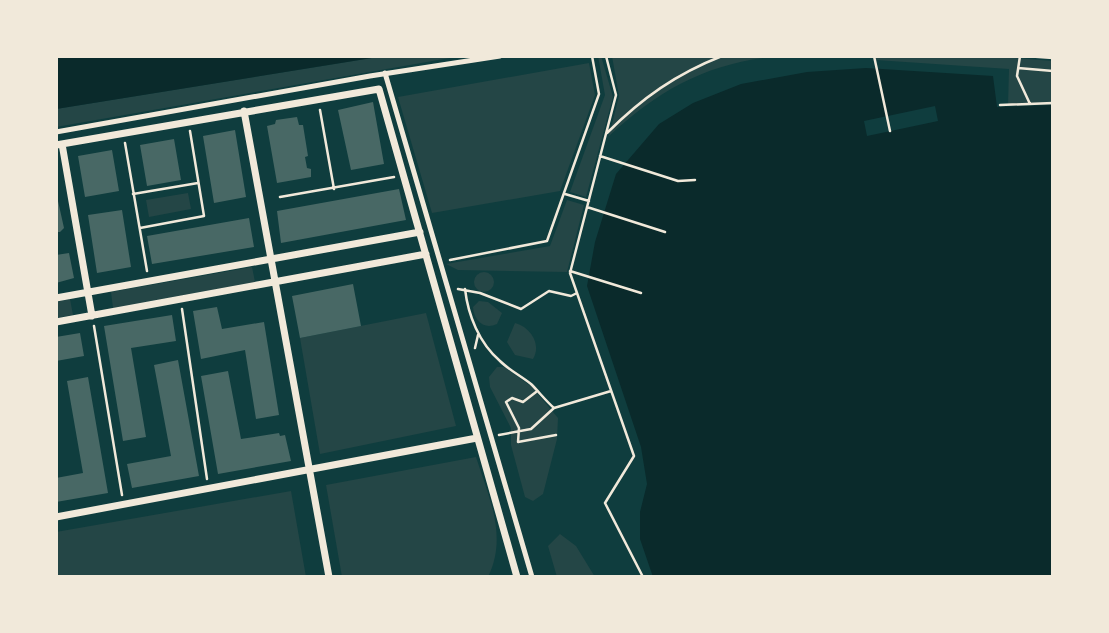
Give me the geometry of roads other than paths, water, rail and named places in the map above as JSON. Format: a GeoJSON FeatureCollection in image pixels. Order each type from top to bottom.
{"type":"FeatureCollection","features":[{"type":"Feature","properties":{"kind":"street"},"geometry":{"type":"LineString","coordinates":[[56,132],[386,73],[500,56]]}},
{"type":"Feature","properties":{"kind":"street"},"geometry":{"type":"LineString","coordinates":[[386,73],[532,577]]}},
{"type":"Feature","properties":{"kind":"street"},"geometry":{"type":"LineString","coordinates":[[92,316],[59,145],[318,97],[390,88]]}},
{"type":"Feature","properties":{"kind":"street"},"geometry":{"type":"LineString","coordinates":[[379,89],[516,576]]}},
{"type":"Feature","properties":{"kind":"street"},"geometry":{"type":"LineString","coordinates":[[244,111],[328,577]]}},
{"type":"Feature","properties":{"kind":"street"},"geometry":{"type":"LineString","coordinates":[[56,298],[420,232]]}},
{"type":"Feature","properties":{"kind":"street"},"geometry":{"type":"LineString","coordinates":[[56,322],[276,284],[426,254]]}},
{"type":"Feature","properties":{"kind":"street"},"geometry":{"type":"LineString","coordinates":[[56,517],[477,438]]}}]}
